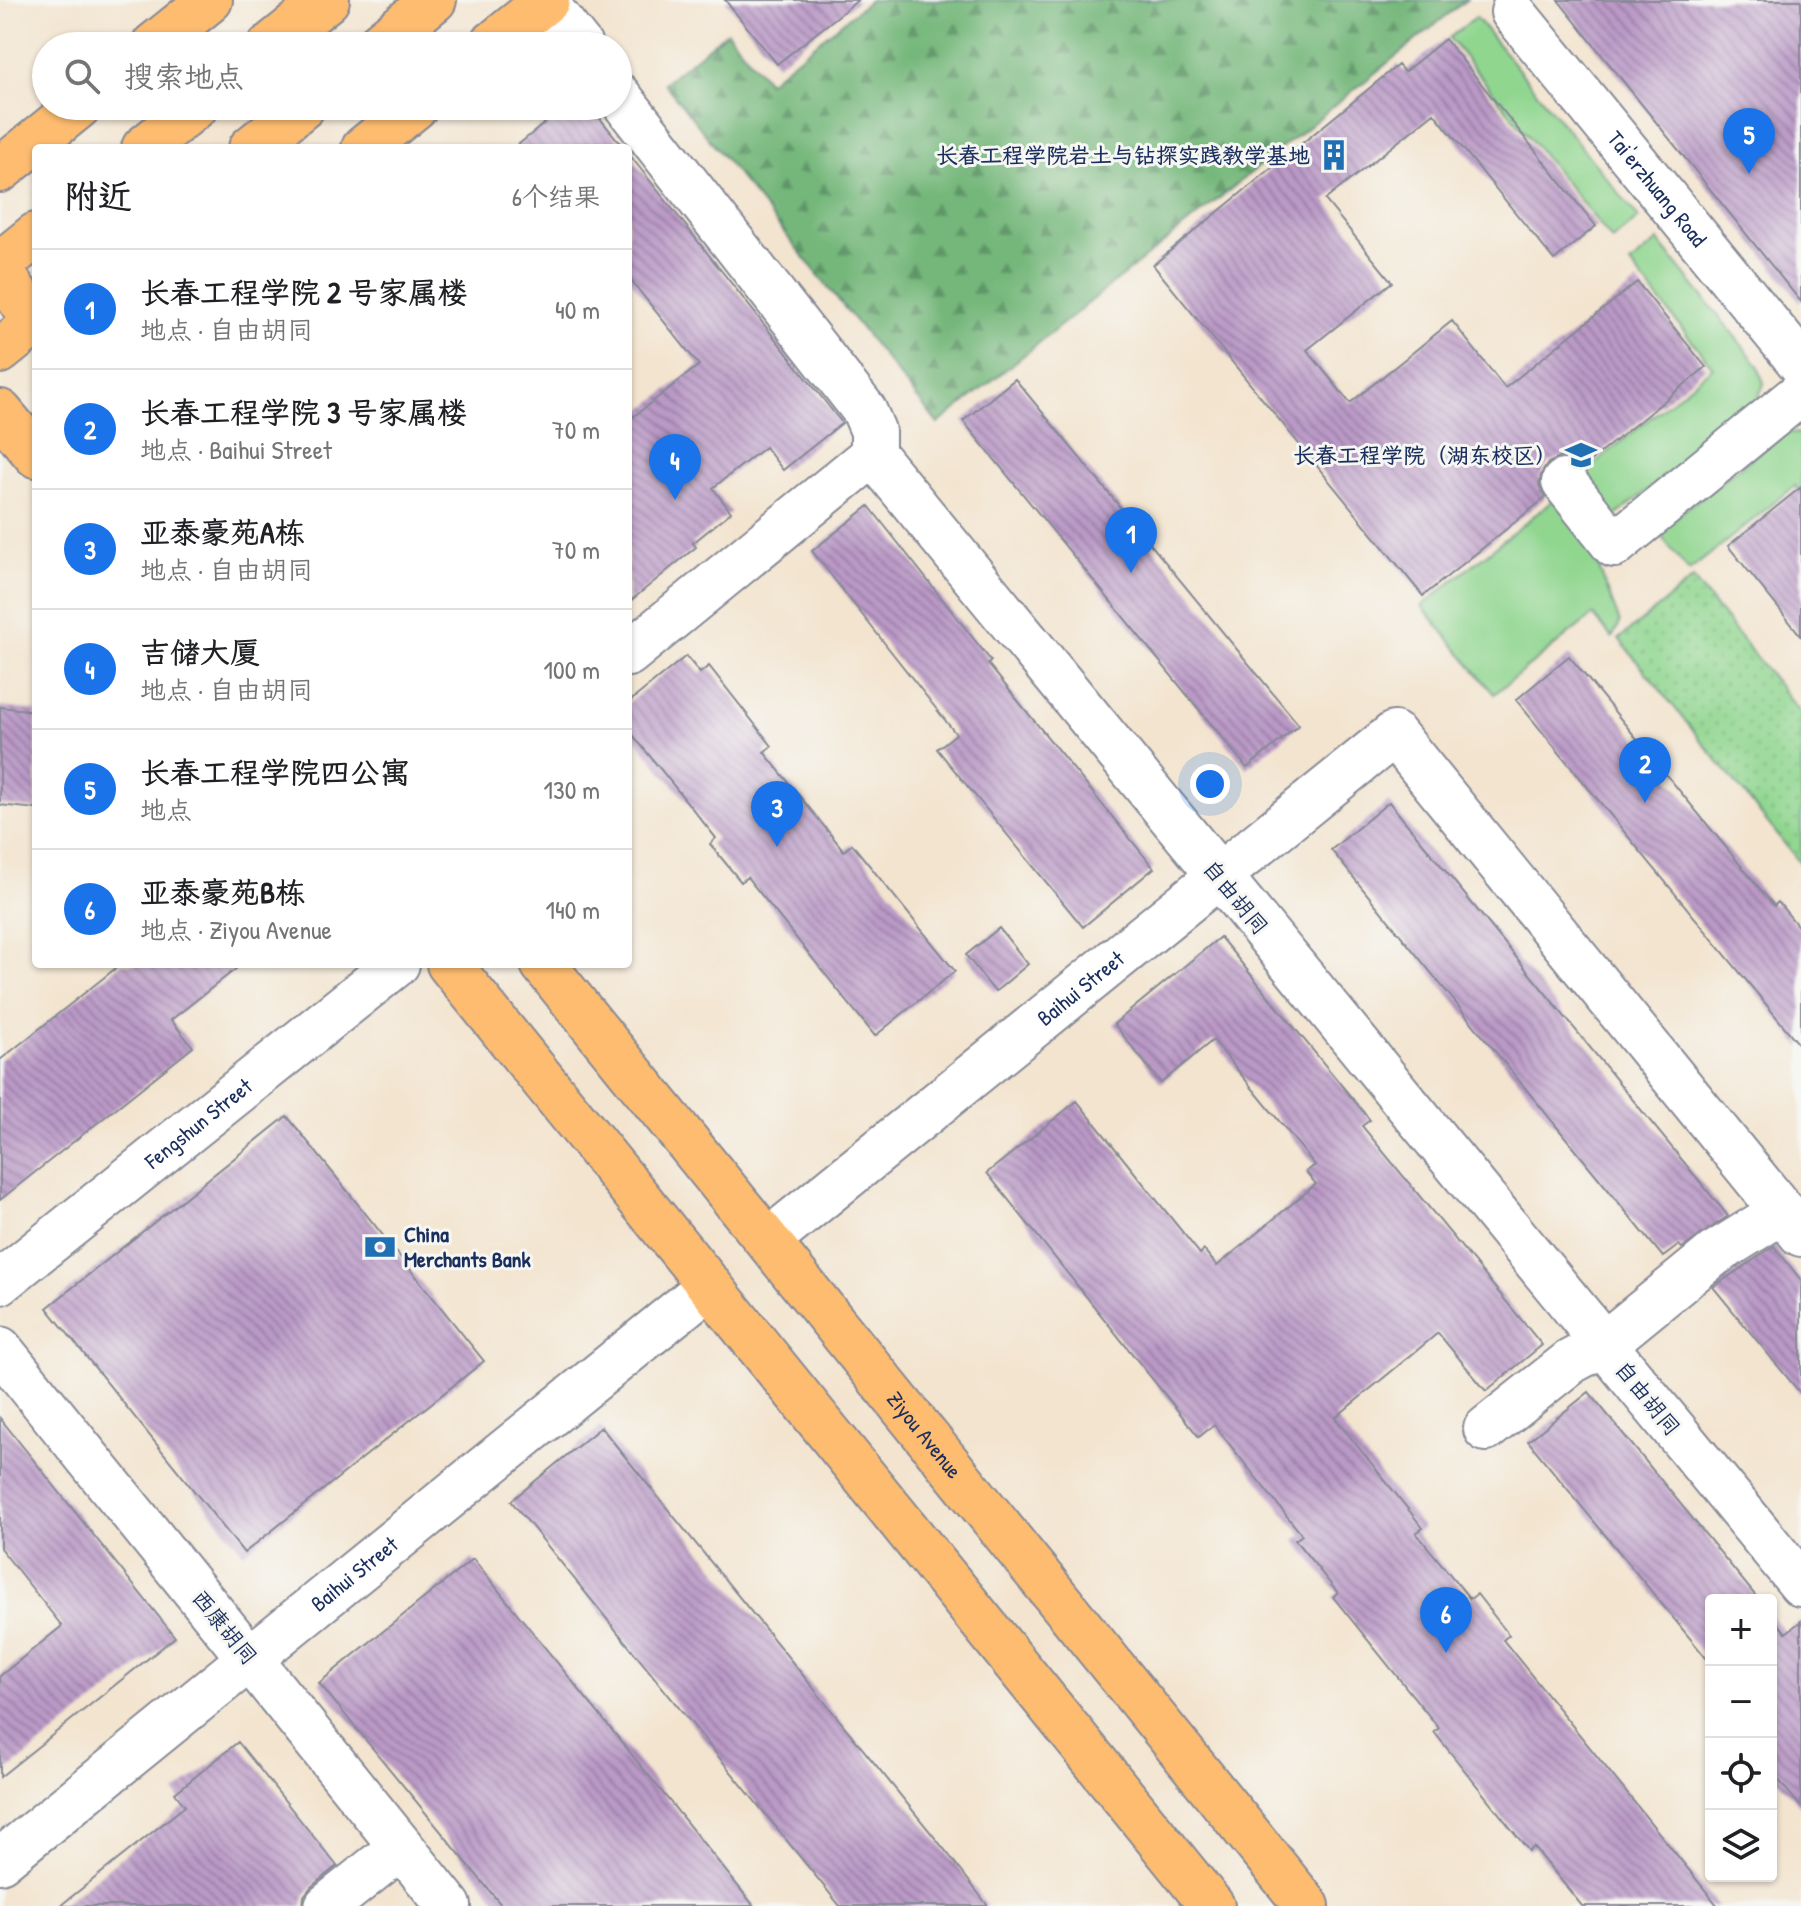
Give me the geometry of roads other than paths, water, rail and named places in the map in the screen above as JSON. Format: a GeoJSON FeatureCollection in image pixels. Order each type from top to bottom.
{"type":"FeatureCollection","features":[{"type":"Feature","properties":{"kind":"main road"},"geometry":{"type":"LineString","coordinates":[[170,32],[210,0]]}},
{"type":"Feature","properties":{"kind":"main road"},"geometry":{"type":"LineString","coordinates":[[287,32],[327,0]]}},
{"type":"Feature","properties":{"kind":"main road"},"geometry":{"type":"LineString","coordinates":[[394,32],[434,0]]}},
{"type":"Feature","properties":{"kind":"main road"},"geometry":{"type":"LineString","coordinates":[[507,32],[546,1]]}},
{"type":"Feature","properties":{"kind":"main road"},"geometry":{"type":"LineString","coordinates":[[32,144],[62,120]]}},
{"type":"Feature","properties":{"kind":"main road"},"geometry":{"type":"LineString","coordinates":[[149,144],[179,120]]}},
{"type":"Feature","properties":{"kind":"main road"},"geometry":{"type":"LineString","coordinates":[[256,144],[286,120]]}},
{"type":"Feature","properties":{"kind":"main road"},"geometry":{"type":"LineString","coordinates":[[369,144],[399,120]]}},
{"type":"Feature","properties":{"kind":"main road"},"geometry":{"type":"LineString","coordinates":[[0,170],[32,144]]}},
{"type":"Feature","properties":{"kind":"main road"},"geometry":{"type":"LineString","coordinates":[[0,264],[32,238]]}},
{"type":"Feature","properties":{"kind":"main road"},"geometry":{"type":"LineString","coordinates":[[0,270],[32,316]]}},
{"type":"Feature","properties":{"kind":"main road"},"geometry":{"type":"LineString","coordinates":[[0,351],[32,325]]}},
{"type":"Feature","properties":{"kind":"main road"},"geometry":{"type":"LineString","coordinates":[[452,968],[1212,1906]]}},
{"type":"Feature","properties":{"kind":"main road","name":"Ziyou Avenue"},"geometry":{"type":"LineString","coordinates":[[546,968],[1307,1906]]}},
{"type":"Feature","properties":{"kind":"street"},"geometry":{"type":"LineString","coordinates":[[546,1],[569,32]]}},
{"type":"Feature","properties":{"kind":"street","name":"Tai'erzhuang Road"},"geometry":{"type":"LineString","coordinates":[[1513,12],[1801,364]]}},
{"type":"Feature","properties":{"kind":"street"},"geometry":{"type":"LineString","coordinates":[[632,113],[864,410],[873,431],[873,454],[632,651]]}},
{"type":"Feature","properties":{"kind":"street"},"geometry":{"type":"LineString","coordinates":[[1564,482],[1614,545],[1801,393]]}},
{"type":"Feature","properties":{"kind":"street","name":"自由胡同"},"geometry":{"type":"LineString","coordinates":[[873,454],[1801,1584]]}},
{"type":"Feature","properties":{"kind":"street","name":"Baihui Street"},"geometry":{"type":"LineString","coordinates":[[768,1241],[1394,734],[1792,1222]]}},
{"type":"Feature","properties":{"kind":"street","name":"Fengshun Street"},"geometry":{"type":"LineString","coordinates":[[0,1282],[392,968]]}},
{"type":"Feature","properties":{"kind":"street"},"geometry":{"type":"LineString","coordinates":[[1486,1429],[1570,1362],[1604,1344],[1714,1254],[1792,1222]]}},
{"type":"Feature","properties":{"kind":"street","name":"Baihui Street"},"geometry":{"type":"LineString","coordinates":[[0,1861],[709,1286]]}},
{"type":"Feature","properties":{"kind":"street","name":"西康胡同"},"geometry":{"type":"LineString","coordinates":[[0,1349],[449,1906]]}},
{"type":"Feature","properties":{"kind":"street"},"geometry":{"type":"LineString","coordinates":[[327,1906],[401,1847]]}},
{"type":"Feature","properties":{"kind":"place","name":"长春工程学院岩土与钻探实践教学基地"},"geometry":{"type":"Point","coordinates":[1334,155]}},
{"type":"Feature","properties":{"kind":"place","name":"长春工程学院四公寓"},"geometry":{"type":"Point","coordinates":[1749,174]}},
{"type":"Feature","properties":{"kind":"place","name":"长春工程学院（湖东校区）"},"geometry":{"type":"Point","coordinates":[1581,455]}},
{"type":"Feature","properties":{"kind":"place","name":"吉储大厦"},"geometry":{"type":"Point","coordinates":[675,500]}},
{"type":"Feature","properties":{"kind":"place","name":"长春工程学院 2 号家属楼"},"geometry":{"type":"Point","coordinates":[1131,573]}},
{"type":"Feature","properties":{"kind":"place","name":"长春工程学院 3 号家属楼"},"geometry":{"type":"Point","coordinates":[1645,803]}},
{"type":"Feature","properties":{"kind":"place","name":"亚泰豪苑A栋"},"geometry":{"type":"Point","coordinates":[777,847]}},
{"type":"Feature","properties":{"kind":"place","name":"China Merchants Bank"},"geometry":{"type":"Point","coordinates":[380,1247]}},
{"type":"Feature","properties":{"kind":"place","name":"亚泰豪苑B栋"},"geometry":{"type":"Point","coordinates":[1446,1653]}}]}
